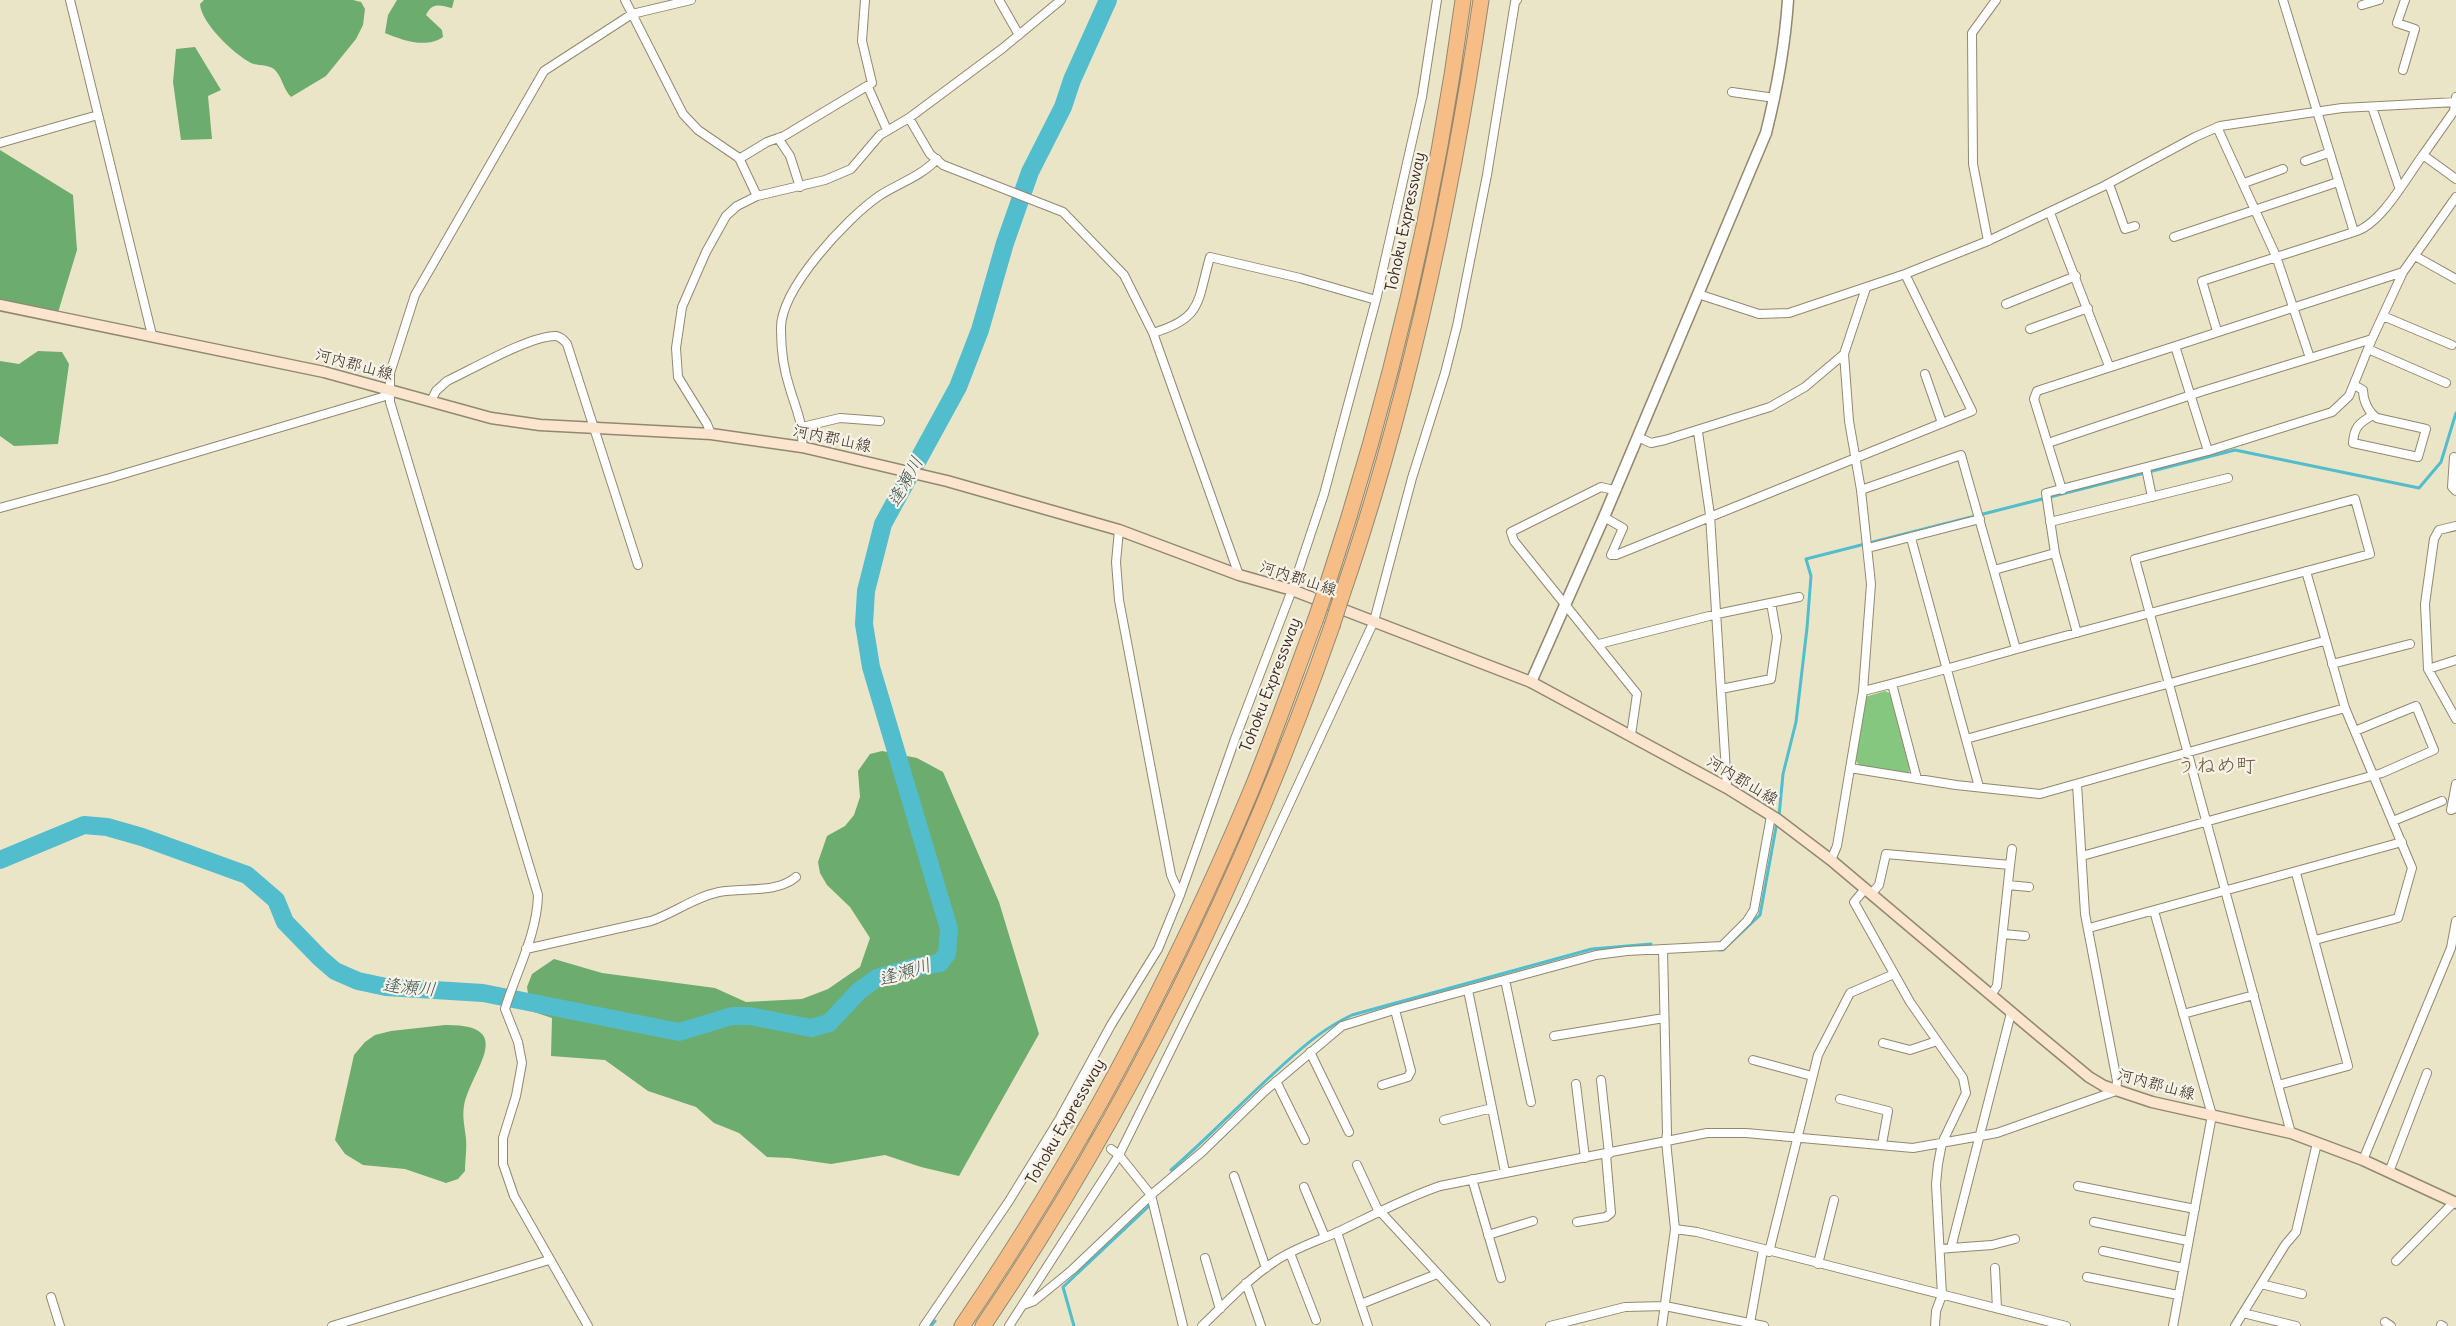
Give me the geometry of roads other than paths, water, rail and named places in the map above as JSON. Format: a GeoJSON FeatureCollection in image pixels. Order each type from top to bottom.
{"type":"FeatureCollection","features":[{"type":"Feature","properties":{"kind":"highway","name":"Tohoku Expressway"},"geometry":{"type":"LineString","coordinates":[[962,1326],[1069,1155],[1175,957],[1251,790],[1315,621],[1374,433],[1413,278],[1443,127],[1462,0]]}},
{"type":"Feature","properties":{"kind":"highway"},"geometry":{"type":"LineString","coordinates":[[983,1326],[1028,1258],[1134,1076],[1231,880],[1299,717],[1332,626],[1391,438],[1431,280],[1461,129],[1481,0]]}},
{"type":"Feature","properties":{"kind":"main road","name":"河内郡山線"},"geometry":{"type":"LineString","coordinates":[[0,304],[324,372],[389,392],[491,418],[593,429],[711,434],[802,447],[947,481],[1119,530],[1239,575],[1292,590],[1531,682],[1727,788],[1777,820],[1832,860],[2089,1077],[2116,1091],[2291,1133],[2363,1160],[2455,1202]]}},
{"type":"Feature","properties":{"kind":"street"},"geometry":{"type":"LineString","coordinates":[[70,0],[152,335]]}},
{"type":"Feature","properties":{"kind":"street"},"geometry":{"type":"LineString","coordinates":[[625,0],[683,114],[698,130],[739,159],[757,196]]}},
{"type":"Feature","properties":{"kind":"street"},"geometry":{"type":"LineString","coordinates":[[588,1326],[514,1196],[503,1164],[503,1138],[516,1096],[522,1063],[518,1042],[506,1014],[506,1004],[530,940],[538,909],[537,891],[453,618],[389,392],[390,373],[415,295],[544,71],[632,14],[691,0]]}},
{"type":"Feature","properties":{"kind":"street"},"geometry":{"type":"LineString","coordinates":[[739,159],[872,83],[862,41],[865,0]]}},
{"type":"Feature","properties":{"kind":"street"},"geometry":{"type":"LineString","coordinates":[[999,0],[1018,35]]}},
{"type":"Feature","properties":{"kind":"street"},"geometry":{"type":"LineString","coordinates":[[711,434],[678,378],[676,348],[682,307],[722,222],[737,206],[757,196],[825,180],[851,169],[874,140],[909,118],[1061,0]]}},
{"type":"Feature","properties":{"kind":"street"},"geometry":{"type":"LineString","coordinates":[[1009,1326],[1119,1155],[1243,904],[1374,621],[1412,478],[1445,373],[1457,326],[1487,175],[1517,0]]}},
{"type":"Feature","properties":{"kind":"street"},"geometry":{"type":"LineString","coordinates":[[1531,682],[1604,517],[1766,133],[1775,98],[1785,38],[1788,0]]}},
{"type":"Feature","properties":{"kind":"street"},"geometry":{"type":"LineString","coordinates":[[1988,241],[1973,164],[1972,33],[1996,0]]}},
{"type":"Feature","properties":{"kind":"street"},"geometry":{"type":"LineString","coordinates":[[2283,0],[2315,112],[2354,232]]}},
{"type":"Feature","properties":{"kind":"street"},"geometry":{"type":"LineString","coordinates":[[2362,5],[2379,0]]}},
{"type":"Feature","properties":{"kind":"street"},"geometry":{"type":"LineString","coordinates":[[2403,70],[2415,29],[2397,23],[2405,0]]}},
{"type":"Feature","properties":{"kind":"street"},"geometry":{"type":"LineString","coordinates":[[924,1326],[1064,1120],[1111,1025],[1158,949],[1180,895],[1235,739],[1292,590],[1324,494],[1376,300],[1422,97],[1437,4]]}},
{"type":"Feature","properties":{"kind":"street"},"geometry":{"type":"LineString","coordinates":[[868,87],[887,130]]}},
{"type":"Feature","properties":{"kind":"street"},"geometry":{"type":"LineString","coordinates":[[1732,92],[1775,98]]}},
{"type":"Feature","properties":{"kind":"street"},"geometry":{"type":"LineString","coordinates":[[1698,294],[1759,314],[1790,313],[1905,274],[1988,241],[2109,184],[2217,127],[2249,120],[2315,112],[2455,100],[2454,111],[2423,155],[2375,220],[2364,229],[2202,281],[2217,331]]}},
{"type":"Feature","properties":{"kind":"street"},"geometry":{"type":"LineString","coordinates":[[2372,107],[2398,187]]}},
{"type":"Feature","properties":{"kind":"street"},"geometry":{"type":"LineString","coordinates":[[0,143],[98,115]]}},
{"type":"Feature","properties":{"kind":"street"},"geometry":{"type":"LineString","coordinates":[[909,118],[930,154],[949,167],[984,179],[1069,216],[1119,269],[1136,296],[1153,333],[1239,575]]}},
{"type":"Feature","properties":{"kind":"street"},"geometry":{"type":"LineString","coordinates":[[2217,127],[2276,256],[2310,358]]}},
{"type":"Feature","properties":{"kind":"street"},"geometry":{"type":"LineString","coordinates":[[778,138],[790,156],[801,186]]}},
{"type":"Feature","properties":{"kind":"street"},"geometry":{"type":"LineString","coordinates":[[2305,161],[2328,153]]}},
{"type":"Feature","properties":{"kind":"street"},"geometry":{"type":"LineString","coordinates":[[2423,155],[2456,179]]}},
{"type":"Feature","properties":{"kind":"street"},"geometry":{"type":"LineString","coordinates":[[802,447],[802,427],[789,387],[780,328],[791,296],[813,260],[863,209],[877,197],[927,168],[937,159]]}},
{"type":"Feature","properties":{"kind":"street"},"geometry":{"type":"LineString","coordinates":[[2244,183],[2283,169]]}},
{"type":"Feature","properties":{"kind":"street"},"geometry":{"type":"LineString","coordinates":[[2174,237],[2338,182]]}},
{"type":"Feature","properties":{"kind":"street"},"geometry":{"type":"LineString","coordinates":[[2109,184],[2125,229],[2135,226]]}},
{"type":"Feature","properties":{"kind":"street"},"geometry":{"type":"LineString","coordinates":[[2077,633],[2055,553],[2046,493],[2208,451],[2332,412],[2349,396],[2403,272],[2456,197]]}},
{"type":"Feature","properties":{"kind":"street"},"geometry":{"type":"LineString","coordinates":[[2050,213],[2109,366]]}},
{"type":"Feature","properties":{"kind":"street"},"geometry":{"type":"LineString","coordinates":[[2415,256],[2456,279]]}},
{"type":"Feature","properties":{"kind":"street"},"geometry":{"type":"LineString","coordinates":[[1153,333],[1174,327],[1194,312],[1210,257],[1300,278],[1376,300]]}},
{"type":"Feature","properties":{"kind":"street"},"geometry":{"type":"LineString","coordinates":[[2062,490],[2034,399],[2037,391],[2403,272]]}},
{"type":"Feature","properties":{"kind":"street"},"geometry":{"type":"LineString","coordinates":[[1604,517],[1623,528],[1611,555],[1616,555],[1710,515],[1856,459],[1972,411],[1905,274]]}},
{"type":"Feature","properties":{"kind":"street"},"geometry":{"type":"LineString","coordinates":[[2006,304],[2076,276]]}},
{"type":"Feature","properties":{"kind":"street"},"geometry":{"type":"LineString","coordinates":[[1832,860],[1837,846],[1863,691],[1871,595],[1868,547],[1850,421],[1844,354],[1866,288]]}},
{"type":"Feature","properties":{"kind":"street"},"geometry":{"type":"LineString","coordinates":[[2030,329],[2088,308]]}},
{"type":"Feature","properties":{"kind":"street"},"geometry":{"type":"LineString","coordinates":[[2383,316],[2452,345]]}},
{"type":"Feature","properties":{"kind":"street"},"geometry":{"type":"LineString","coordinates":[[431,401],[436,391],[447,381],[525,345],[556,336],[563,339],[567,344],[638,565]]}},
{"type":"Feature","properties":{"kind":"street"},"geometry":{"type":"LineString","coordinates":[[2048,443],[2191,395],[2372,339]]}},
{"type":"Feature","properties":{"kind":"street"},"geometry":{"type":"LineString","coordinates":[[2175,346],[2208,451]]}},
{"type":"Feature","properties":{"kind":"street"},"geometry":{"type":"LineString","coordinates":[[2368,349],[2446,383]]}},
{"type":"Feature","properties":{"kind":"street"},"geometry":{"type":"LineString","coordinates":[[1638,437],[1651,442],[1698,432],[1770,407],[1788,398],[1844,354]]}},
{"type":"Feature","properties":{"kind":"street"},"geometry":{"type":"LineString","coordinates":[[1925,374],[1942,423]]}},
{"type":"Feature","properties":{"kind":"street"},"geometry":{"type":"LineString","coordinates":[[2354,385],[2363,390],[2363,398],[2373,415],[2426,429],[2418,457],[2353,443],[2354,432],[2358,424],[2373,415]]}},
{"type":"Feature","properties":{"kind":"street"},"geometry":{"type":"LineString","coordinates":[[0,507],[93,483],[389,392]]}},
{"type":"Feature","properties":{"kind":"street"},"geometry":{"type":"LineString","coordinates":[[802,427],[840,418],[880,421]]}},
{"type":"Feature","properties":{"kind":"street"},"geometry":{"type":"LineString","coordinates":[[1698,432],[1710,515],[1727,788]]}},
{"type":"Feature","properties":{"kind":"street"},"geometry":{"type":"LineString","coordinates":[[1861,489],[1961,455],[2016,649]]}},
{"type":"Feature","properties":{"kind":"street"},"geometry":{"type":"LineString","coordinates":[[2454,458],[2452,487],[2456,490]]}},
{"type":"Feature","properties":{"kind":"street"},"geometry":{"type":"LineString","coordinates":[[2147,468],[2152,497]]}},
{"type":"Feature","properties":{"kind":"street"},"geometry":{"type":"LineString","coordinates":[[2050,522],[2228,478]]}},
{"type":"Feature","properties":{"kind":"street"},"geometry":{"type":"LineString","coordinates":[[1614,490],[1601,486],[1511,532],[1514,542],[1599,644],[1637,694],[1631,735]]}},
{"type":"Feature","properties":{"kind":"street"},"geometry":{"type":"LineString","coordinates":[[1863,691],[1892,684],[2016,649],[2150,614],[2370,554],[2355,500],[2135,559],[2150,614],[2168,683],[2207,821],[2291,1133]]}},
{"type":"Feature","properties":{"kind":"street"},"geometry":{"type":"LineString","coordinates":[[1868,547],[1980,519]]}},
{"type":"Feature","properties":{"kind":"street"},"geometry":{"type":"LineString","coordinates":[[2456,526],[2439,530],[2434,539],[2425,604],[2428,669],[2456,719]]}},
{"type":"Feature","properties":{"kind":"street"},"geometry":{"type":"LineString","coordinates":[[1119,530],[1116,562],[1119,600],[1172,875],[1180,895]]}},
{"type":"Feature","properties":{"kind":"street"},"geometry":{"type":"LineString","coordinates":[[1911,538],[1979,788]]}},
{"type":"Feature","properties":{"kind":"street"},"geometry":{"type":"LineString","coordinates":[[1994,570],[2055,553]]}},
{"type":"Feature","properties":{"kind":"street"},"geometry":{"type":"LineString","coordinates":[[2306,571],[2324,641],[2345,708],[2412,868],[2398,918],[2315,940]]}},
{"type":"Feature","properties":{"kind":"street"},"geometry":{"type":"LineString","coordinates":[[1599,644],[1717,614],[1799,597]]}},
{"type":"Feature","properties":{"kind":"street"},"geometry":{"type":"LineString","coordinates":[[1721,689],[1771,679],[1777,637],[1772,603]]}},
{"type":"Feature","properties":{"kind":"street"},"geometry":{"type":"LineString","coordinates":[[1966,739],[2324,641]]}},
{"type":"Feature","properties":{"kind":"street"},"geometry":{"type":"LineString","coordinates":[[2332,664],[2410,644]]}},
{"type":"Feature","properties":{"kind":"street"},"geometry":{"type":"LineString","coordinates":[[2428,669],[2456,660]]}},
{"type":"Feature","properties":{"kind":"street"},"geometry":{"type":"LineString","coordinates":[[1892,684],[1917,779]]}},
{"type":"Feature","properties":{"kind":"street"},"geometry":{"type":"LineString","coordinates":[[2082,856],[2382,773],[2434,750],[2416,706],[2355,731]]}},
{"type":"Feature","properties":{"kind":"street"},"geometry":{"type":"LineString","coordinates":[[1850,768],[2033,795],[2345,708]]}},
{"type":"Feature","properties":{"kind":"street"},"geometry":{"type":"LineString","coordinates":[[1202,1326],[1246,1283],[1290,1253],[1415,1194],[1440,1186],[1707,1133],[1796,1137],[1913,1148],[1980,1136],[2026,1124],[2116,1091],[2117,1081],[2085,914],[2077,784]]}},
{"type":"Feature","properties":{"kind":"street"},"geometry":{"type":"LineString","coordinates":[[2456,784],[2451,810],[2456,808]]}},
{"type":"Feature","properties":{"kind":"street"},"geometry":{"type":"LineString","coordinates":[[2393,821],[2442,801]]}},
{"type":"Feature","properties":{"kind":"street"},"geometry":{"type":"LineString","coordinates":[[1022,1305],[1034,1301],[1072,1270],[1276,1081],[1342,1026],[1596,956],[1627,951],[1718,947],[1747,921],[1754,910],[1777,820]]}},
{"type":"Feature","properties":{"kind":"street"},"geometry":{"type":"LineString","coordinates":[[2089,928],[2296,873],[2402,842]]}},
{"type":"Feature","properties":{"kind":"street"},"geometry":{"type":"LineString","coordinates":[[1991,995],[1997,986],[2012,849]]}},
{"type":"Feature","properties":{"kind":"street"},"geometry":{"type":"LineString","coordinates":[[1935,1326],[1936,1311],[1942,1295],[1936,1184],[1942,1143],[1966,1093],[1964,1078],[1910,1002],[1854,902],[1879,885],[1886,854],[2010,865]]}},
{"type":"Feature","properties":{"kind":"street"},"geometry":{"type":"LineString","coordinates":[[2278,1085],[2348,1066],[2296,873]]}},
{"type":"Feature","properties":{"kind":"street"},"geometry":{"type":"LineString","coordinates":[[526,949],[651,921],[667,916],[706,895],[779,885],[796,877]]}},
{"type":"Feature","properties":{"kind":"street"},"geometry":{"type":"LineString","coordinates":[[2008,885],[2029,887]]}},
{"type":"Feature","properties":{"kind":"street"},"geometry":{"type":"LineString","coordinates":[[2154,911],[2212,1115],[2173,1326]]}},
{"type":"Feature","properties":{"kind":"street"},"geometry":{"type":"LineString","coordinates":[[2363,1160],[2451,948],[2456,921]]}},
{"type":"Feature","properties":{"kind":"street"},"geometry":{"type":"LineString","coordinates":[[2003,934],[2025,936]]}},
{"type":"Feature","properties":{"kind":"street"},"geometry":{"type":"LineString","coordinates":[[1662,1326],[1675,1229],[1666,1141],[1668,1133],[1663,949]]}},
{"type":"Feature","properties":{"kind":"street"},"geometry":{"type":"LineString","coordinates":[[1750,1323],[1766,1251],[1818,1055],[1850,993],[1894,974]]}},
{"type":"Feature","properties":{"kind":"street"},"geometry":{"type":"LineString","coordinates":[[1505,980],[1532,1102]]}},
{"type":"Feature","properties":{"kind":"street"},"geometry":{"type":"LineString","coordinates":[[1468,990],[1504,1172]]}},
{"type":"Feature","properties":{"kind":"street"},"geometry":{"type":"LineString","coordinates":[[2183,1014],[2254,995]]}},
{"type":"Feature","properties":{"kind":"street"},"geometry":{"type":"LineString","coordinates":[[1382,1085],[1408,1077],[1411,1071],[1395,1010]]}},
{"type":"Feature","properties":{"kind":"street"},"geometry":{"type":"LineString","coordinates":[[1951,1248],[2012,1012]]}},
{"type":"Feature","properties":{"kind":"street"},"geometry":{"type":"LineString","coordinates":[[1554,1036],[1664,1018]]}},
{"type":"Feature","properties":{"kind":"street"},"geometry":{"type":"LineString","coordinates":[[1883,1043],[1910,1050],[1937,1041]]}},
{"type":"Feature","properties":{"kind":"street"},"geometry":{"type":"LineString","coordinates":[[1310,1052],[1349,1132]]}},
{"type":"Feature","properties":{"kind":"street"},"geometry":{"type":"LineString","coordinates":[[1753,1060],[1812,1076]]}},
{"type":"Feature","properties":{"kind":"street"},"geometry":{"type":"LineString","coordinates":[[2389,1172],[2427,1073]]}},
{"type":"Feature","properties":{"kind":"street"},"geometry":{"type":"LineString","coordinates":[[1577,1222],[1606,1217],[1611,1213],[1601,1080]]}},
{"type":"Feature","properties":{"kind":"street"},"geometry":{"type":"LineString","coordinates":[[1276,1081],[1305,1140]]}},
{"type":"Feature","properties":{"kind":"street"},"geometry":{"type":"LineString","coordinates":[[1576,1084],[1585,1158]]}},
{"type":"Feature","properties":{"kind":"street"},"geometry":{"type":"LineString","coordinates":[[1839,1099],[1888,1111],[1882,1144]]}},
{"type":"Feature","properties":{"kind":"street"},"geometry":{"type":"LineString","coordinates":[[1444,1120],[1492,1108]]}},
{"type":"Feature","properties":{"kind":"street"},"geometry":{"type":"LineString","coordinates":[[2235,1326],[2296,1232],[2317,1143]]}},
{"type":"Feature","properties":{"kind":"street"},"geometry":{"type":"LineString","coordinates":[[1111,1149],[1119,1155],[1151,1195],[1183,1326]]}},
{"type":"Feature","properties":{"kind":"street"},"geometry":{"type":"LineString","coordinates":[[1357,1165],[1381,1212],[1486,1326]]}},
{"type":"Feature","properties":{"kind":"street"},"geometry":{"type":"LineString","coordinates":[[1234,1176],[1266,1268]]}},
{"type":"Feature","properties":{"kind":"street"},"geometry":{"type":"LineString","coordinates":[[1472,1179],[1501,1278]]}},
{"type":"Feature","properties":{"kind":"street"},"geometry":{"type":"LineString","coordinates":[[2078,1186],[2195,1209]]}},
{"type":"Feature","properties":{"kind":"street"},"geometry":{"type":"LineString","coordinates":[[1304,1187],[1325,1237]]}},
{"type":"Feature","properties":{"kind":"street"},"geometry":{"type":"LineString","coordinates":[[1818,1264],[1834,1200]]}},
{"type":"Feature","properties":{"kind":"street"},"geometry":{"type":"LineString","coordinates":[[2396,1261],[2455,1202]]}},
{"type":"Feature","properties":{"kind":"street"},"geometry":{"type":"LineString","coordinates":[[1488,1235],[1533,1221]]}},
{"type":"Feature","properties":{"kind":"street"},"geometry":{"type":"LineString","coordinates":[[2094,1222],[2188,1241]]}},
{"type":"Feature","properties":{"kind":"street"},"geometry":{"type":"LineString","coordinates":[[1675,1229],[1697,1232],[2066,1326]]}},
{"type":"Feature","properties":{"kind":"street"},"geometry":{"type":"LineString","coordinates":[[1336,1232],[1368,1326]]}},
{"type":"Feature","properties":{"kind":"street"},"geometry":{"type":"LineString","coordinates":[[1940,1250],[1992,1245],[2014,1239]]}},
{"type":"Feature","properties":{"kind":"street"},"geometry":{"type":"LineString","coordinates":[[2103,1251],[2183,1268]]}},
{"type":"Feature","properties":{"kind":"street"},"geometry":{"type":"LineString","coordinates":[[1290,1253],[1316,1320]]}},
{"type":"Feature","properties":{"kind":"street"},"geometry":{"type":"LineString","coordinates":[[1205,1258],[1220,1309]]}},
{"type":"Feature","properties":{"kind":"street"},"geometry":{"type":"LineString","coordinates":[[332,1326],[549,1260]]}},
{"type":"Feature","properties":{"kind":"street"},"geometry":{"type":"LineString","coordinates":[[1995,1268],[1997,1308]]}},
{"type":"Feature","properties":{"kind":"street"},"geometry":{"type":"LineString","coordinates":[[1361,1304],[1437,1274]]}},
{"type":"Feature","properties":{"kind":"street"},"geometry":{"type":"LineString","coordinates":[[2087,1277],[2178,1295]]}},
{"type":"Feature","properties":{"kind":"street"},"geometry":{"type":"LineString","coordinates":[[1246,1283],[1261,1326]]}},
{"type":"Feature","properties":{"kind":"street"},"geometry":{"type":"LineString","coordinates":[[2261,1284],[2302,1294]]}},
{"type":"Feature","properties":{"kind":"street"},"geometry":{"type":"LineString","coordinates":[[51,1297],[60,1326]]}},
{"type":"Feature","properties":{"kind":"street"},"geometry":{"type":"LineString","coordinates":[[1550,1326],[1625,1306],[1665,1306],[1764,1326]]}},
{"type":"Feature","properties":{"kind":"street"},"geometry":{"type":"LineString","coordinates":[[2243,1313],[2296,1326]]}},
{"type":"Feature","properties":{"kind":"waterway","name":"逢瀬川"},"geometry":{"type":"LineString","coordinates":[[0,860],[84,825],[107,827],[142,837],[247,875],[276,900],[285,922],[320,958],[335,971],[358,981],[386,987],[483,993],[679,1032],[732,1016],[750,1016],[811,1028],[829,1023],[859,991],[877,978],[915,967],[940,963],[947,954],[949,929],[871,667],[864,624],[866,591],[883,524],[958,387],[980,330],[1005,243],[1030,172],[1063,107],[1072,80],[1108,0]]}},
{"type":"Feature","properties":{"kind":"waterway"},"geometry":{"type":"LineString","coordinates":[[1779,816],[1783,774],[1796,722],[1807,628],[1811,576],[1806,559],[2235,450],[2419,488],[2441,462],[2456,413]]}},
{"type":"Feature","properties":{"kind":"waterway"},"geometry":{"type":"LineString","coordinates":[[1719,950],[1723,950],[1760,915],[1777,822]]}},
{"type":"Feature","properties":{"kind":"waterway"},"geometry":{"type":"LineString","coordinates":[[1171,1170],[1301,1049],[1325,1030],[1352,1015],[1592,949],[1651,944]]}},
{"type":"Feature","properties":{"kind":"waterway"},"geometry":{"type":"LineString","coordinates":[[1074,1326],[1063,1287],[1149,1206]]}},
{"type":"Feature","properties":{"kind":"waterway"},"geometry":{"type":"LineString","coordinates":[[931,1326],[935,1321]]}},
{"type":"Feature","properties":{"kind":"tunnel"},"geometry":{"type":"LineString","coordinates":[[1067,1122],[1111,1149]]}},
{"type":"Feature","properties":{"kind":"district","name":"うねめ町"},"geometry":{"type":"Point","coordinates":[2216,766]}}]}
